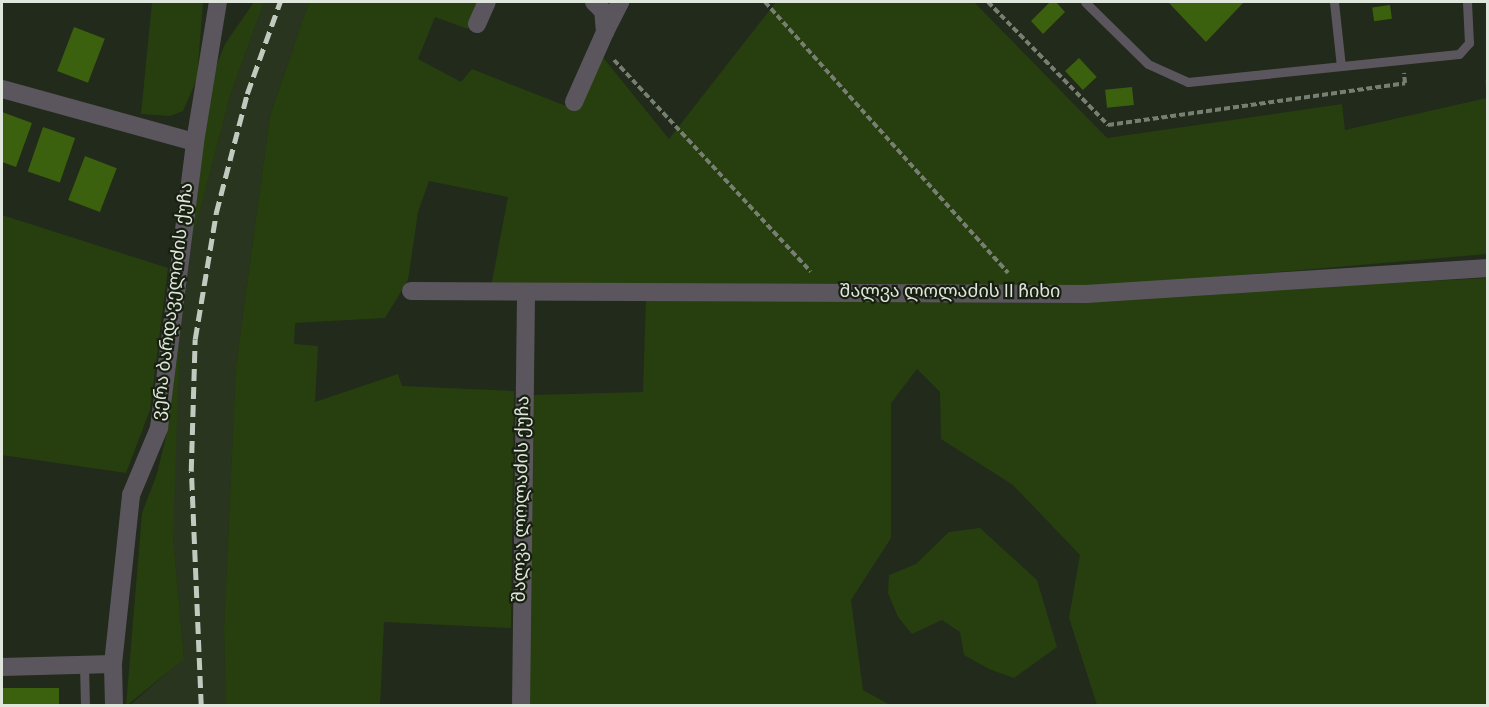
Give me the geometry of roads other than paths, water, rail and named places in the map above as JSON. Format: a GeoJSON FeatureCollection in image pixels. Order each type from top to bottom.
{"type":"FeatureCollection","features":[{"type":"Feature","properties":{"kind":"street"},"geometry":{"type":"LineString","coordinates":[[218,8],[234,2]]}},
{"type":"Feature","properties":{"kind":"street"},"geometry":{"type":"LineString","coordinates":[[477,24],[487,2]]}},
{"type":"Feature","properties":{"kind":"street"},"geometry":{"type":"LineString","coordinates":[[594,2],[603,11],[602,38]]}},
{"type":"Feature","properties":{"kind":"street"},"geometry":{"type":"LineString","coordinates":[[574,102],[620,2]]}},
{"type":"Feature","properties":{"kind":"street","name":"ვერა ბარდაველიძის ქუჩა"},"geometry":{"type":"LineString","coordinates":[[114,705],[113,664],[131,495],[159,428],[195,142],[218,8]]}},
{"type":"Feature","properties":{"kind":"street"},"geometry":{"type":"LineString","coordinates":[[2,89],[195,142]]}},
{"type":"Feature","properties":{"kind":"street","name":"შალვა ლოლაძის II ჩიხი"},"geometry":{"type":"LineString","coordinates":[[411,291],[1086,294],[1488,268]]}},
{"type":"Feature","properties":{"kind":"street","name":"შალვა ლოლაძის ქუჩა"},"geometry":{"type":"LineString","coordinates":[[521,705],[526,292]]}},
{"type":"Feature","properties":{"kind":"street"},"geometry":{"type":"LineString","coordinates":[[2,667],[113,664]]}},
{"type":"Feature","properties":{"kind":"lane"},"geometry":{"type":"LineString","coordinates":[[1086,2],[1148,64],[1188,82],[1459,54],[1468,43],[1467,2]]}},
{"type":"Feature","properties":{"kind":"lane"},"geometry":{"type":"LineString","coordinates":[[1334,2],[1341,66]]}},
{"type":"Feature","properties":{"kind":"lane"},"geometry":{"type":"LineString","coordinates":[[84,665],[85,705]]}},
{"type":"Feature","properties":{"kind":"railway"},"geometry":{"type":"LineString","coordinates":[[201,706],[191,471],[195,339],[216,213],[247,94],[280,2]]}}]}
